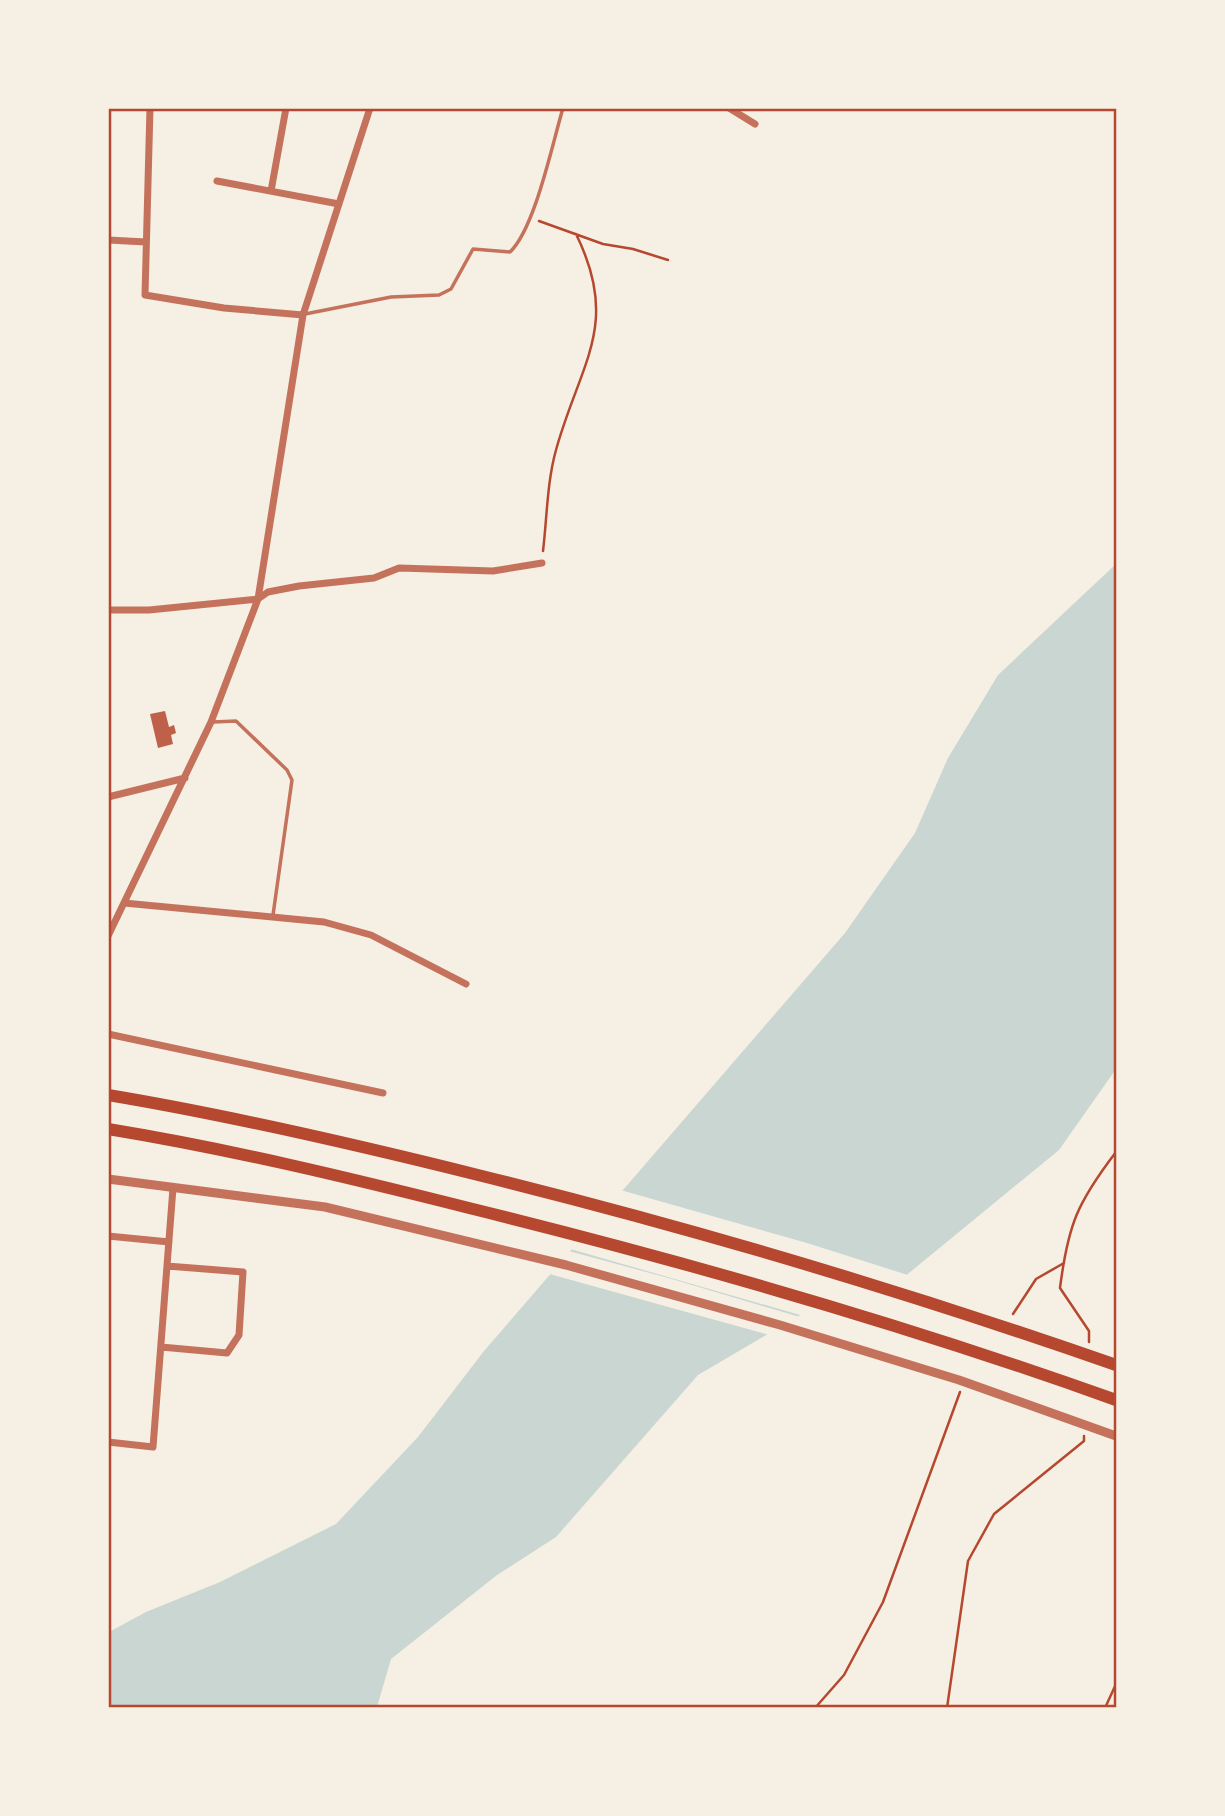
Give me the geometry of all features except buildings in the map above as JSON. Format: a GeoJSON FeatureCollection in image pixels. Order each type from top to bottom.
{"type":"FeatureCollection","features":[{"type":"Feature","properties":{"kind":"highway"},"geometry":{"type":"LineString","coordinates":[[108,1095],[358,1145],[715,1236],[978,1317],[1116,1365]]}},
{"type":"Feature","properties":{"kind":"highway"},"geometry":{"type":"LineString","coordinates":[[108,1129],[341,1176],[698,1267],[852,1312],[1116,1400]]}},
{"type":"Feature","properties":{"kind":"street"},"geometry":{"type":"LineString","coordinates":[[150,108],[145,295],[224,309],[303,314]]}},
{"type":"Feature","properties":{"kind":"street"},"geometry":{"type":"LineString","coordinates":[[271,191],[286,108]]}},
{"type":"Feature","properties":{"kind":"street"},"geometry":{"type":"LineString","coordinates":[[108,936],[211,722],[258,599],[303,314],[370,108]]}},
{"type":"Feature","properties":{"kind":"street"},"geometry":{"type":"LineString","coordinates":[[729,108],[755,124]]}},
{"type":"Feature","properties":{"kind":"street"},"geometry":{"type":"LineString","coordinates":[[217,181],[339,204]]}},
{"type":"Feature","properties":{"kind":"street"},"geometry":{"type":"LineString","coordinates":[[108,240],[146,243]]}},
{"type":"Feature","properties":{"kind":"street"},"geometry":{"type":"LineString","coordinates":[[108,610],[149,610],[258,599],[268,592],[374,578],[399,568],[493,571],[542,563]]}},
{"type":"Feature","properties":{"kind":"street"},"geometry":{"type":"LineString","coordinates":[[108,797],[185,778]]}},
{"type":"Feature","properties":{"kind":"street"},"geometry":{"type":"LineString","coordinates":[[124,902],[324,922],[370,934],[466,984]]}},
{"type":"Feature","properties":{"kind":"street"},"geometry":{"type":"LineString","coordinates":[[108,1034],[383,1093]]}},
{"type":"Feature","properties":{"kind":"street"},"geometry":{"type":"LineString","coordinates":[[108,1179],[325,1207],[566,1265],[780,1325],[959,1380],[1116,1436]]}},
{"type":"Feature","properties":{"kind":"street"},"geometry":{"type":"LineString","coordinates":[[108,1442],[153,1447],[173,1188]]}},
{"type":"Feature","properties":{"kind":"street"},"geometry":{"type":"LineString","coordinates":[[108,1236],[169,1242]]}},
{"type":"Feature","properties":{"kind":"street"},"geometry":{"type":"LineString","coordinates":[[161,1347],[227,1353],[239,1335],[243,1272],[167,1266]]}},
{"type":"Feature","properties":{"kind":"lane"},"geometry":{"type":"LineString","coordinates":[[303,314],[391,297],[439,295],[451,289],[473,249],[510,252],[521,242],[563,108]]}},
{"type":"Feature","properties":{"kind":"lane"},"geometry":{"type":"LineString","coordinates":[[211,722],[236,721],[287,770],[292,780],[273,915]]}},
{"type":"Feature","properties":{"kind":"path"},"geometry":{"type":"LineString","coordinates":[[530,217],[576,234],[668,260]]}},
{"type":"Feature","properties":{"kind":"path"},"geometry":{"type":"LineString","coordinates":[[542,563],[556,450],[597,327],[597,290],[589,260],[576,234]]}},
{"type":"Feature","properties":{"kind":"path"},"geometry":{"type":"LineString","coordinates":[[1089,1344],[1089,1331],[1060,1288],[1067,1235],[1083,1199],[1116,1152]]}},
{"type":"Feature","properties":{"kind":"path"},"geometry":{"type":"LineString","coordinates":[[1013,1314],[1036,1279],[1064,1264]]}},
{"type":"Feature","properties":{"kind":"path"},"geometry":{"type":"LineString","coordinates":[[815,1707],[844,1675],[883,1602],[959,1395],[967,1383]]}},
{"type":"Feature","properties":{"kind":"path"},"geometry":{"type":"LineString","coordinates":[[947,1707],[968,1561],[994,1514],[1084,1441],[1085,1427]]}},
{"type":"Feature","properties":{"kind":"path"},"geometry":{"type":"LineString","coordinates":[[1105,1707],[1116,1684]]}},
{"type":"Feature","properties":{"kind":"shaded area"},"geometry":{"type":"Polygon","coordinates":[[[1116,564],[1116,1069],[1059,1150],[898,1282],[802,1314],[698,1375],[556,1537],[497,1575],[391,1659],[377,1707],[109,1708],[109,1632],[146,1612],[220,1582],[336,1524],[418,1437],[484,1351],[845,933],[915,833],[948,758],[998,675],[1116,564]]]}},
{"type":"Feature","properties":{"kind":"pier"},"geometry":{"type":"Polygon","coordinates":[[[617,1189],[807,1243],[911,1276],[899,1285],[807,1317],[567,1248],[617,1189]]]}},
{"type":"Feature","properties":{"kind":"pier"},"geometry":{"type":"Polygon","coordinates":[[[565,1250],[803,1318],[773,1336],[546,1273],[565,1250]]]}}]}
